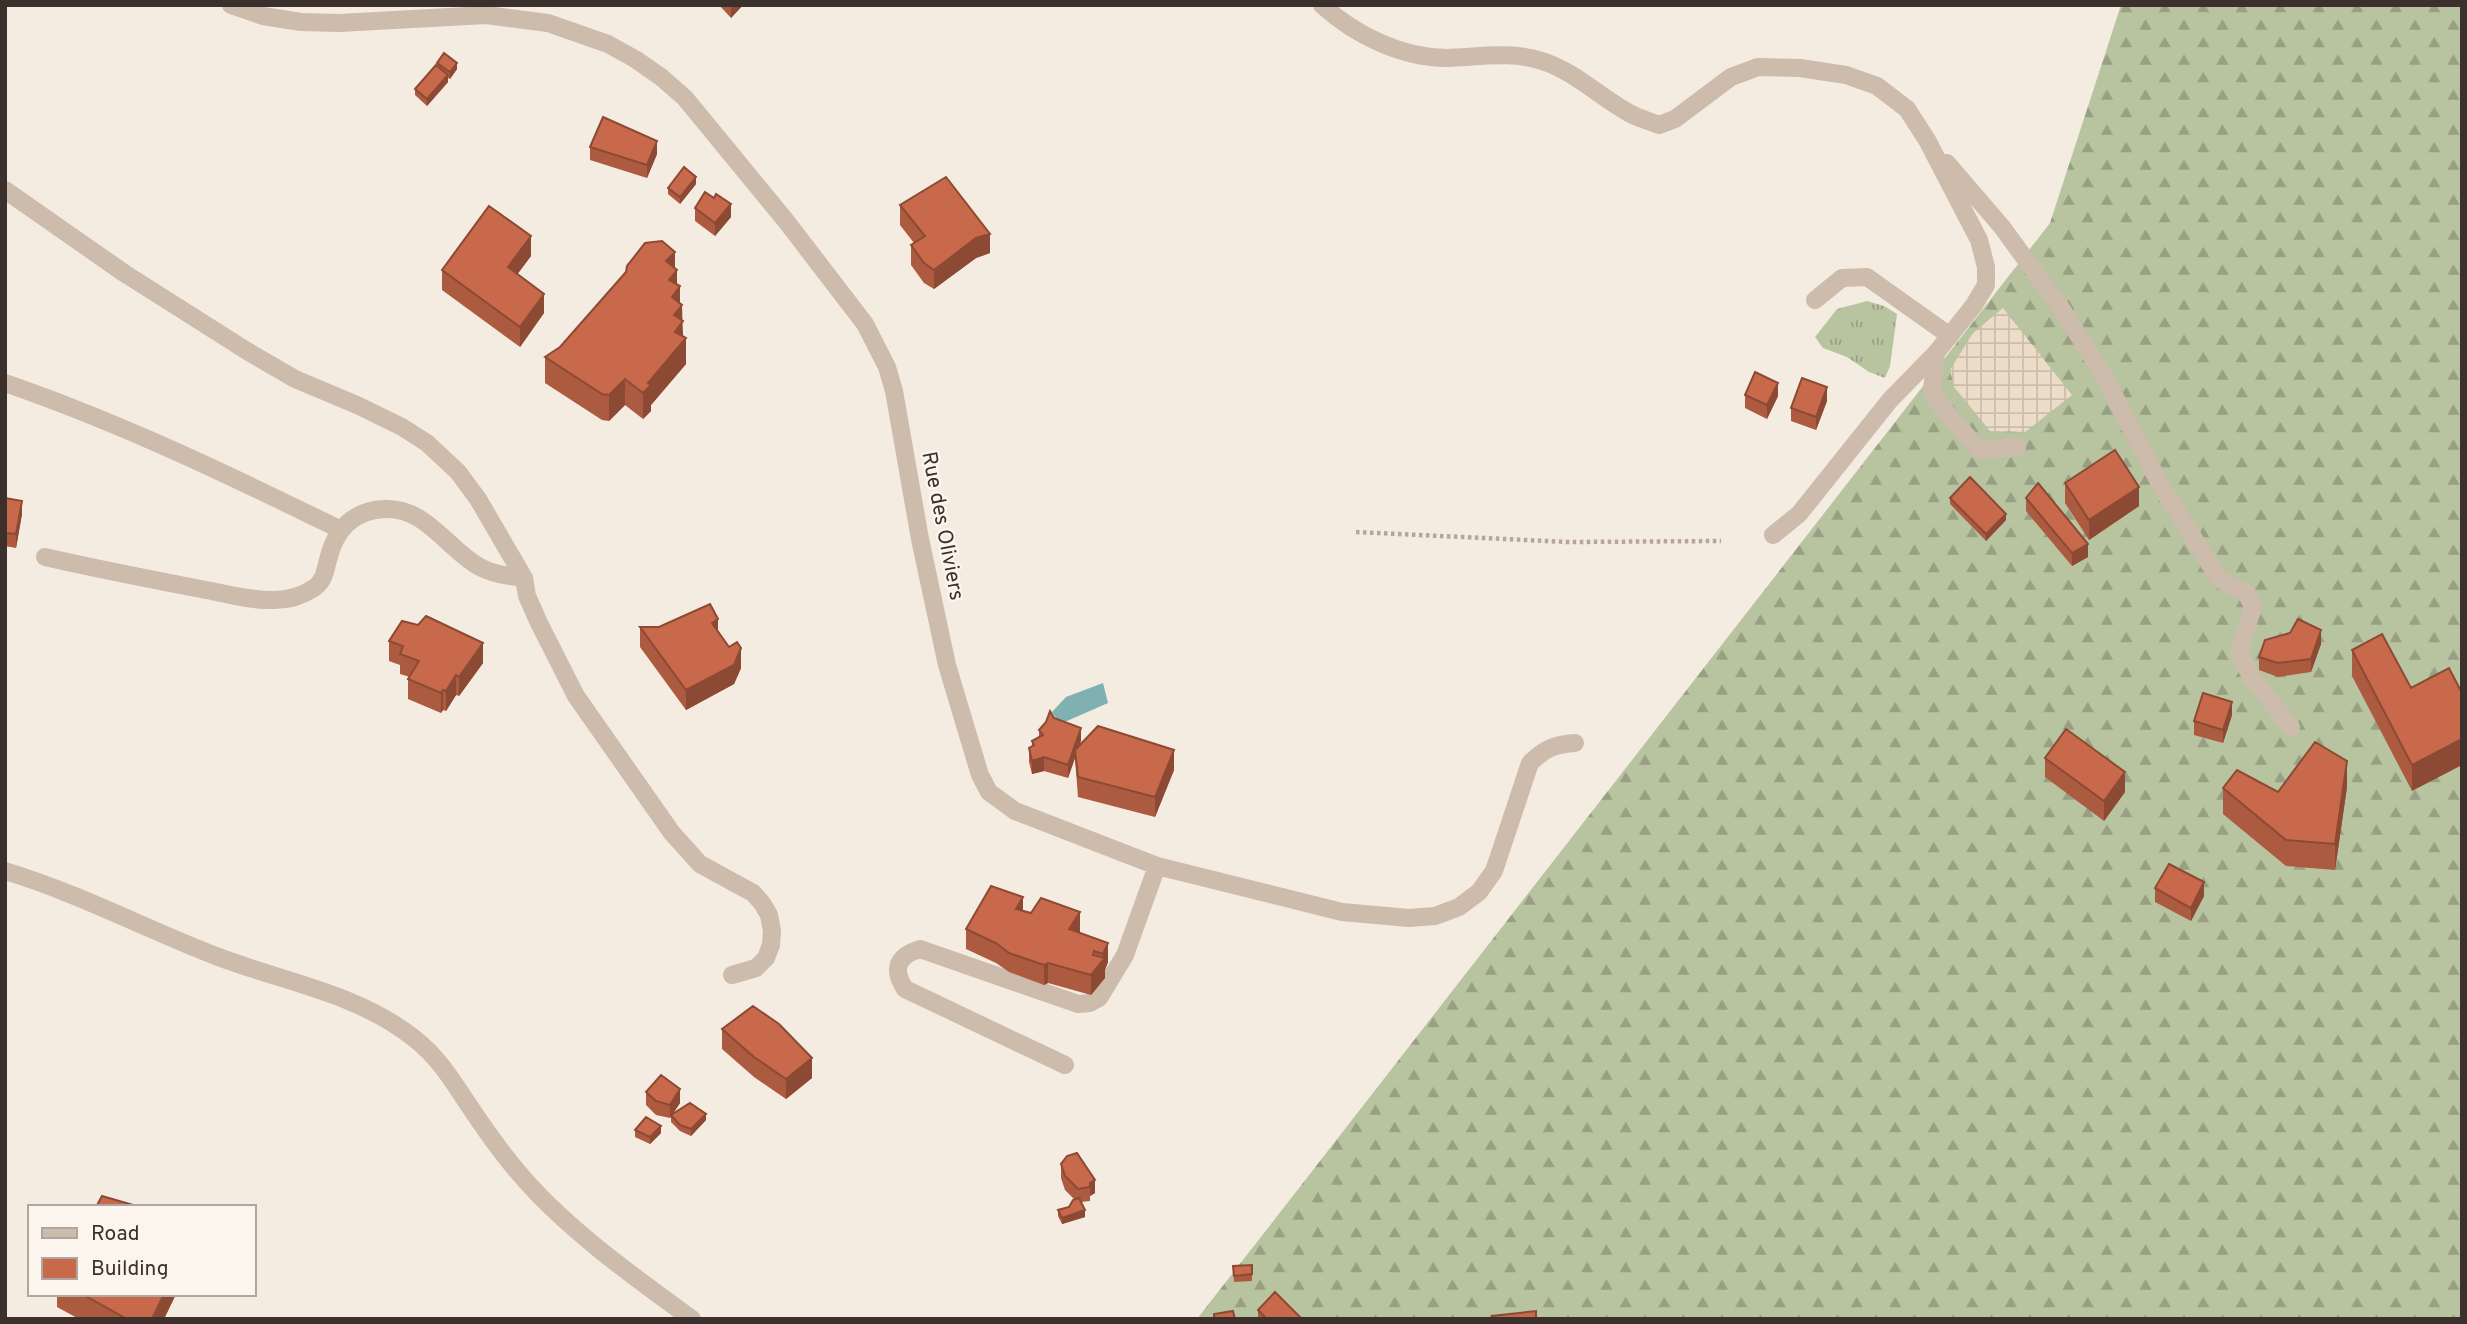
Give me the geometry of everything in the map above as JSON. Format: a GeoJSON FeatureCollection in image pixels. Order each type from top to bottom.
{"type":"FeatureCollection","features":[{"type":"Feature","properties":{"kind":"street","name":"Rue des Oliviers"},"geometry":{"type":"LineString","coordinates":[[231,5],[262,16],[300,22],[340,23],[486,15],[548,23],[579,32],[617,49],[661,77],[685,98],[794,231],[865,324],[877,345],[894,391],[920,539],[947,665],[980,775],[989,792],[1015,811],[1157,866],[1342,912],[1386,917],[1434,916],[1458,907],[1479,892],[1494,871],[1530,763],[1542,751],[1558,744],[1575,743]]}},
{"type":"Feature","properties":{"kind":"street"},"geometry":{"type":"LineString","coordinates":[[1322,5],[1341,22],[1376,41],[1423,57],[1492,55],[1542,61],[1571,75],[1630,114],[1658,125],[1675,119],[1731,77],[1758,67],[1800,68],[1846,75],[1877,86],[1907,109],[1927,140],[1979,240],[1986,267],[1986,285],[1974,305],[1936,353],[1890,400],[1799,514],[1773,536]]}},
{"type":"Feature","properties":{"kind":"street"},"geometry":{"type":"LineString","coordinates":[[1927,140],[2002,227],[2061,308],[2104,376],[2160,484],[2219,579],[2246,593],[2253,606],[2239,653],[2251,677],[2291,727]]}},
{"type":"Feature","properties":{"kind":"street"},"geometry":{"type":"LineString","coordinates":[[5,190],[124,273],[247,351],[295,379],[402,427],[426,443],[458,472],[478,499],[524,578],[527,596],[576,696],[672,833],[700,863],[753,893],[769,915],[772,931],[766,958],[756,968],[732,975]]}},
{"type":"Feature","properties":{"kind":"street"},"geometry":{"type":"LineString","coordinates":[[1815,300],[1842,278],[1867,277],[1950,336]]}},
{"type":"Feature","properties":{"kind":"street"},"geometry":{"type":"LineString","coordinates":[[1936,353],[1932,390],[1938,402],[1979,450],[2017,447]]}},
{"type":"Feature","properties":{"kind":"street"},"geometry":{"type":"LineString","coordinates":[[5,383],[58,401],[181,452],[341,530]]}},
{"type":"Feature","properties":{"kind":"street"},"geometry":{"type":"LineString","coordinates":[[45,557],[151,580],[276,600],[300,596],[320,583],[326,572],[331,547],[341,530],[355,517],[397,509],[437,531],[479,566],[500,575],[524,578]]}},
{"type":"Feature","properties":{"kind":"street"},"geometry":{"type":"LineString","coordinates":[[1065,1065],[905,989],[898,978],[898,964],[906,953],[920,949],[1078,1004],[1090,1003],[1099,998],[1125,955],[1157,866]]}},
{"type":"Feature","properties":{"kind":"street"},"geometry":{"type":"LineString","coordinates":[[5,871],[217,957],[357,1004],[389,1019],[418,1040],[443,1066],[501,1151],[540,1198],[692,1319]]}},
{"type":"Feature","properties":{"kind":"path"},"geometry":{"type":"LineString","coordinates":[[1356,532],[1568,542],[1721,541]]}},
{"type":"Feature","properties":{"kind":"green space"},"geometry":{"type":"Polygon","coordinates":[[[2121,5],[2462,5],[2462,1319],[1197,1319],[2050,223],[2121,5]]]}},
{"type":"Feature","properties":{"kind":"green space"},"geometry":{"type":"Polygon","coordinates":[[[1867,301],[1884,306],[1897,314],[1890,366],[1885,378],[1869,372],[1847,357],[1823,348],[1815,337],[1837,309],[1867,301]]]}},
{"type":"Feature","properties":{"kind":"shaded area"},"geometry":{"type":"Polygon","coordinates":[[[2003,308],[2072,395],[2025,432],[1990,431],[1954,387],[1950,370],[1973,333],[2003,308]]]}},
{"type":"Feature","properties":{"kind":"water"},"geometry":{"type":"Polygon","coordinates":[[[1103,683],[1108,703],[1060,724],[1052,712],[1066,697],[1103,683]]]}},
{"type":"Feature","properties":{"kind":"building"},"geometry":{"type":"Polygon","coordinates":[[[444,53],[457,63],[450,72],[437,63],[444,53]]]}},
{"type":"Feature","properties":{"kind":"building"},"geometry":{"type":"Polygon","coordinates":[[[436,65],[448,75],[427,99],[415,89],[436,65]]]}},
{"type":"Feature","properties":{"kind":"building"},"geometry":{"type":"Polygon","coordinates":[[[603,117],[657,141],[647,165],[590,147],[603,117]]]}},
{"type":"Feature","properties":{"kind":"building"},"geometry":{"type":"Polygon","coordinates":[[[684,167],[696,177],[680,197],[668,188],[684,167]]]}},
{"type":"Feature","properties":{"kind":"building"},"geometry":{"type":"Polygon","coordinates":[[[946,177],[990,234],[976,238],[934,270],[924,263],[911,245],[925,236],[900,205],[946,177]]]}},
{"type":"Feature","properties":{"kind":"building"},"geometry":{"type":"Polygon","coordinates":[[[705,192],[714,198],[716,194],[731,204],[715,223],[695,208],[705,192]]]}},
{"type":"Feature","properties":{"kind":"building"},"geometry":{"type":"Polygon","coordinates":[[[489,206],[531,236],[508,267],[544,294],[520,327],[442,270],[489,206]]]}},
{"type":"Feature","properties":{"kind":"building"},"geometry":{"type":"Polygon","coordinates":[[[662,241],[675,252],[666,261],[677,270],[669,280],[680,286],[672,297],[682,305],[674,315],[683,321],[675,332],[686,338],[648,383],[651,385],[643,393],[625,379],[609,395],[602,394],[545,357],[560,347],[626,272],[627,266],[645,243],[662,241]]]}},
{"type":"Feature","properties":{"kind":"building"},"geometry":{"type":"Polygon","coordinates":[[[1755,372],[1778,383],[1767,405],[1745,395],[1755,372]]]}},
{"type":"Feature","properties":{"kind":"building"},"geometry":{"type":"Polygon","coordinates":[[[1802,378],[1827,387],[1816,417],[1791,408],[1802,378]]]}},
{"type":"Feature","properties":{"kind":"building"},"geometry":{"type":"Polygon","coordinates":[[[2115,450],[2139,487],[2089,520],[2065,483],[2115,450]]]}},
{"type":"Feature","properties":{"kind":"building"},"geometry":{"type":"Polygon","coordinates":[[[1970,477],[2006,514],[1986,534],[1950,498],[1970,477]]]}},
{"type":"Feature","properties":{"kind":"building"},"geometry":{"type":"Polygon","coordinates":[[[2038,483],[2088,544],[2072,553],[2026,498],[2038,483]]]}},
{"type":"Feature","properties":{"kind":"building"},"geometry":{"type":"Polygon","coordinates":[[[5,498],[22,501],[16,534],[5,533],[5,498]]]}},
{"type":"Feature","properties":{"kind":"building"},"geometry":{"type":"Polygon","coordinates":[[[710,604],[718,619],[712,623],[729,647],[737,642],[741,648],[734,665],[686,690],[640,627],[659,627],[710,604]]]}},
{"type":"Feature","properties":{"kind":"building"},"geometry":{"type":"Polygon","coordinates":[[[426,616],[483,643],[459,677],[456,675],[446,691],[441,693],[408,679],[419,661],[400,654],[403,646],[389,641],[402,621],[418,625],[426,616]]]}},
{"type":"Feature","properties":{"kind":"building"},"geometry":{"type":"Polygon","coordinates":[[[2298,619],[2321,630],[2311,659],[2278,663],[2259,657],[2265,640],[2290,633],[2298,619]]]}},
{"type":"Feature","properties":{"kind":"building"},"geometry":{"type":"Polygon","coordinates":[[[2382,634],[2411,688],[2449,668],[2462,693],[2462,739],[2412,765],[2352,650],[2382,634]]]}},
{"type":"Feature","properties":{"kind":"building"},"geometry":{"type":"Polygon","coordinates":[[[2203,693],[2232,702],[2223,730],[2194,721],[2203,693]]]}},
{"type":"Feature","properties":{"kind":"building"},"geometry":{"type":"Polygon","coordinates":[[[1050,711],[1054,718],[1081,728],[1068,765],[1044,757],[1032,761],[1029,748],[1034,745],[1032,741],[1043,735],[1039,730],[1050,711]]]}},
{"type":"Feature","properties":{"kind":"building"},"geometry":{"type":"Polygon","coordinates":[[[1098,726],[1174,750],[1155,797],[1078,777],[1075,750],[1098,726]]]}},
{"type":"Feature","properties":{"kind":"building"},"geometry":{"type":"Polygon","coordinates":[[[2066,729],[2125,772],[2104,801],[2045,758],[2066,729]]]}},
{"type":"Feature","properties":{"kind":"building"},"geometry":{"type":"Polygon","coordinates":[[[2315,742],[2347,761],[2335,844],[2286,840],[2223,788],[2237,770],[2278,792],[2315,742]]]}},
{"type":"Feature","properties":{"kind":"building"},"geometry":{"type":"Polygon","coordinates":[[[2169,864],[2204,882],[2191,908],[2155,888],[2169,864]]]}},
{"type":"Feature","properties":{"kind":"building"},"geometry":{"type":"Polygon","coordinates":[[[991,886],[1023,897],[1016,909],[1031,913],[1041,898],[1080,912],[1069,929],[1108,943],[1103,954],[1094,951],[1093,955],[1105,958],[1091,975],[1048,963],[1044,965],[1009,953],[996,943],[966,929],[991,886]]]}},
{"type":"Feature","properties":{"kind":"building"},"geometry":{"type":"Polygon","coordinates":[[[753,1006],[779,1024],[812,1058],[786,1079],[754,1057],[722,1029],[753,1006]]]}},
{"type":"Feature","properties":{"kind":"building"},"geometry":{"type":"Polygon","coordinates":[[[661,1075],[680,1089],[670,1105],[656,1101],[646,1092],[661,1075]]]}},
{"type":"Feature","properties":{"kind":"building"},"geometry":{"type":"Polygon","coordinates":[[[690,1103],[706,1114],[691,1129],[680,1125],[671,1115],[690,1103]]]}},
{"type":"Feature","properties":{"kind":"building"},"geometry":{"type":"Polygon","coordinates":[[[646,1117],[661,1126],[650,1137],[635,1130],[646,1117]]]}},
{"type":"Feature","properties":{"kind":"building"},"geometry":{"type":"Polygon","coordinates":[[[1077,1153],[1095,1180],[1090,1183],[1090,1187],[1078,1189],[1065,1176],[1061,1164],[1067,1156],[1077,1153]]]}},
{"type":"Feature","properties":{"kind":"building"},"geometry":{"type":"Polygon","coordinates":[[[102,1196],[133,1205],[97,1205],[102,1196]]]}},
{"type":"Feature","properties":{"kind":"building"},"geometry":{"type":"Polygon","coordinates":[[[1079,1198],[1085,1210],[1062,1218],[1058,1210],[1069,1207],[1073,1200],[1079,1198]]]}},
{"type":"Feature","properties":{"kind":"building"},"geometry":{"type":"Polygon","coordinates":[[[1252,1265],[1252,1274],[1234,1276],[1233,1266],[1252,1265]]]}},
{"type":"Feature","properties":{"kind":"building"},"geometry":{"type":"Polygon","coordinates":[[[1275,1292],[1302,1319],[1267,1319],[1258,1310],[1275,1292]]]}},
{"type":"Feature","properties":{"kind":"building"},"geometry":{"type":"Polygon","coordinates":[[[86,1296],[163,1296],[152,1319],[127,1319],[86,1296]]]}},
{"type":"Feature","properties":{"kind":"building"},"geometry":{"type":"Polygon","coordinates":[[[1233,1311],[1235,1319],[1214,1319],[1214,1314],[1233,1311]]]}},
{"type":"Feature","properties":{"kind":"building"},"geometry":{"type":"Polygon","coordinates":[[[1536,1311],[1536,1319],[1492,1319],[1492,1316],[1536,1311]]]}}]}
